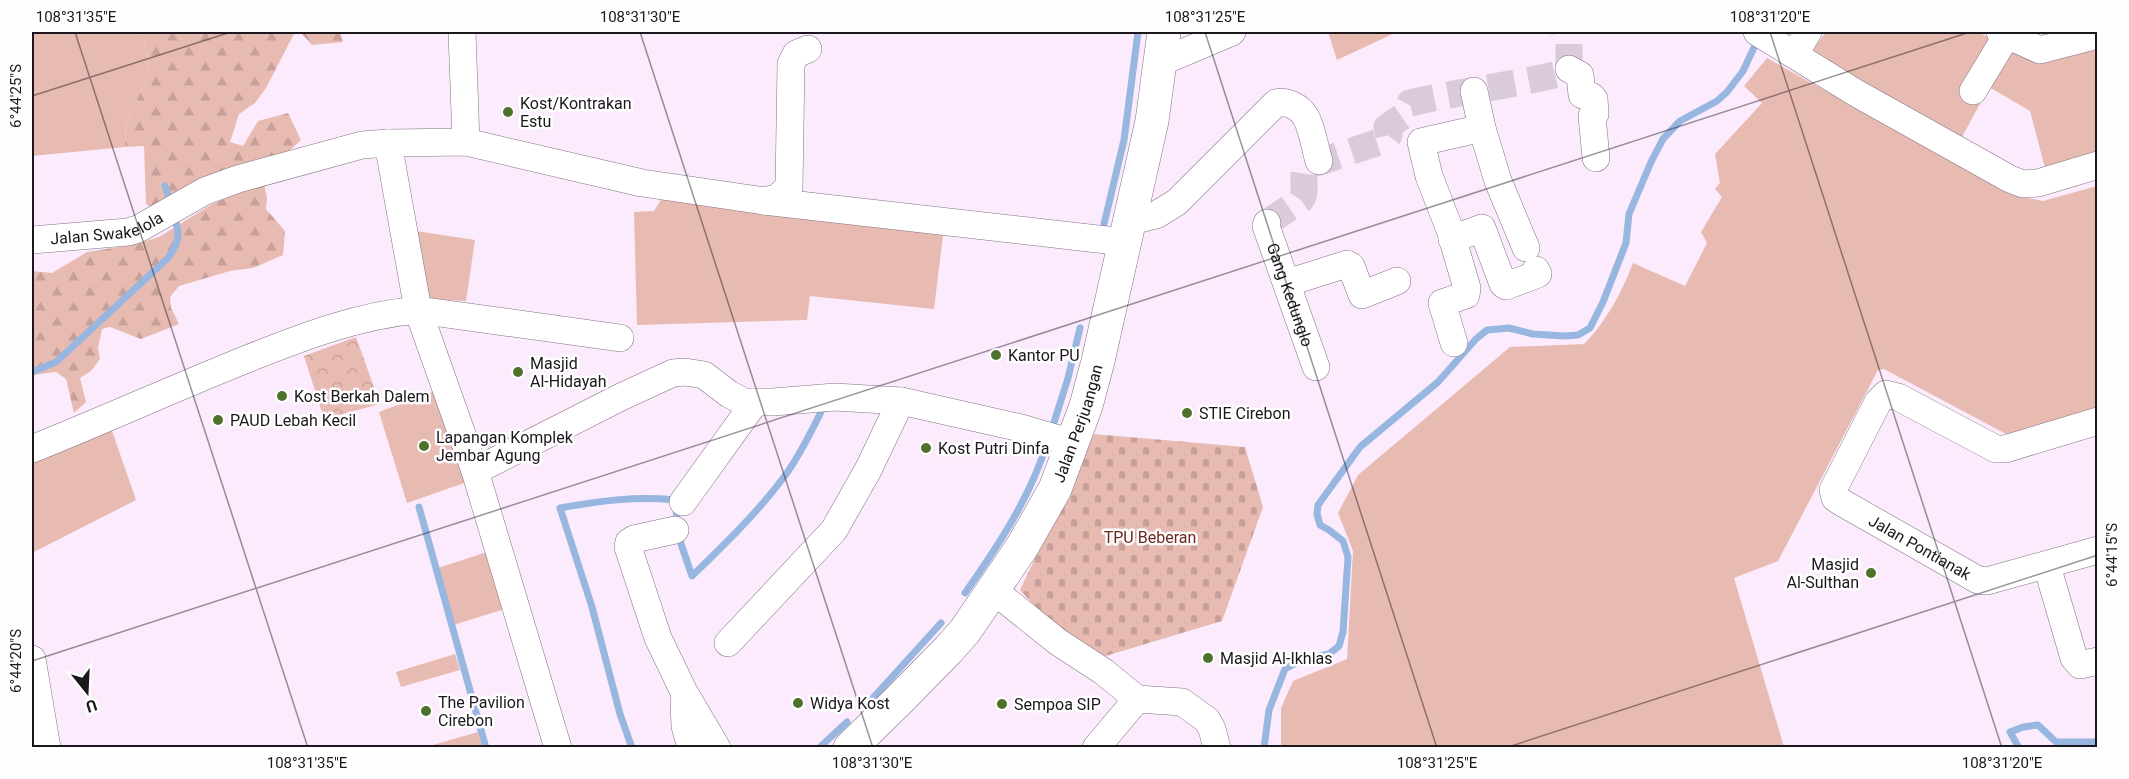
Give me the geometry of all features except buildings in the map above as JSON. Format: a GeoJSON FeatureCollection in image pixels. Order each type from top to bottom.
{"type":"FeatureCollection","features":[{"type":"Feature","properties":{"kind":"street"},"geometry":{"type":"LineString","coordinates":[[462,32],[466,142]]}},
{"type":"Feature","properties":{"kind":"street"},"geometry":{"type":"LineString","coordinates":[[1163,47],[1232,32]]}},
{"type":"Feature","properties":{"kind":"street"},"geometry":{"type":"LineString","coordinates":[[1973,91],[2003,33],[2040,50],[2097,35]]}},
{"type":"Feature","properties":{"kind":"street"},"geometry":{"type":"LineString","coordinates":[[1784,40],[1856,93],[2010,180],[2023,184],[2038,183],[2097,165]]}},
{"type":"Feature","properties":{"kind":"street","name":"Jalan Perjuangan"},"geometry":{"type":"LineString","coordinates":[[850,747],[949,649],[993,591],[1022,547],[1055,489],[1067,442],[1086,406],[1098,361],[1116,234],[1152,121],[1163,47]]}},
{"type":"Feature","properties":{"kind":"street"},"geometry":{"type":"LineString","coordinates":[[764,201],[777,198],[789,186],[791,64],[796,54],[808,49]]}},
{"type":"Feature","properties":{"kind":"street"},"geometry":{"type":"LineString","coordinates":[[1569,69],[1580,75],[1582,95],[1591,96],[1594,99],[1595,114],[1592,116],[1596,158]]}},
{"type":"Feature","properties":{"kind":"street"},"geometry":{"type":"LineString","coordinates":[[1452,239],[1482,228],[1503,284],[1506,286],[1538,274],[1498,181],[1473,91]]}},
{"type":"Feature","properties":{"kind":"street"},"geometry":{"type":"LineString","coordinates":[[1116,234],[1177,202],[1276,103],[1287,102],[1305,116],[1319,161]]}},
{"type":"Feature","properties":{"kind":"street"},"geometry":{"type":"LineString","coordinates":[[1454,343],[1442,303],[1467,294],[1452,239],[1429,176],[1421,142],[1482,128]]}},
{"type":"Feature","properties":{"kind":"street"},"geometry":{"type":"LineString","coordinates":[[388,142],[418,310],[475,471],[558,747]]}},
{"type":"Feature","properties":{"kind":"street","name":"Jalan Swakelola"},"geometry":{"type":"LineString","coordinates":[[32,240],[128,232],[138,229],[205,191],[238,179],[362,145],[388,142],[466,142],[642,191],[1116,234]]}},
{"type":"Feature","properties":{"kind":"street","name":"Gang Kedunglo"},"geometry":{"type":"LineString","coordinates":[[1267,223],[1266,226],[1316,367]]}},
{"type":"Feature","properties":{"kind":"street"},"geometry":{"type":"LineString","coordinates":[[1287,283],[1347,264],[1351,266],[1362,295],[1397,281]]}},
{"type":"Feature","properties":{"kind":"street"},"geometry":{"type":"LineString","coordinates":[[32,449],[282,345],[342,325],[388,313],[418,310],[620,338]]}},
{"type":"Feature","properties":{"kind":"street"},"geometry":{"type":"LineString","coordinates":[[475,471],[621,396],[673,373],[685,372],[704,375],[736,399],[744,402],[835,397],[901,401],[1067,442]]}},
{"type":"Feature","properties":{"kind":"street","name":"Jalan Pontianak"},"geometry":{"type":"LineString","coordinates":[[2097,421],[2005,450],[1996,449],[1898,397],[1886,394],[1878,402],[1833,490],[1835,498],[1841,502],[1978,580],[1987,582],[2097,550]]}},
{"type":"Feature","properties":{"kind":"street"},"geometry":{"type":"LineString","coordinates":[[728,642],[834,530],[868,470],[901,401]]}},
{"type":"Feature","properties":{"kind":"street"},"geometry":{"type":"LineString","coordinates":[[683,502],[756,402]]}},
{"type":"Feature","properties":{"kind":"street"},"geometry":{"type":"LineString","coordinates":[[675,530],[634,539],[628,544],[658,638],[684,692],[717,747]]}},
{"type":"Feature","properties":{"kind":"street"},"geometry":{"type":"LineString","coordinates":[[2048,566],[2073,658],[2080,665],[2097,661]]}},
{"type":"Feature","properties":{"kind":"street"},"geometry":{"type":"LineString","coordinates":[[993,591],[1058,642],[1104,672],[1137,699],[1182,702],[1207,720],[1217,747]]}},
{"type":"Feature","properties":{"kind":"street"},"geometry":{"type":"LineString","coordinates":[[32,659],[41,734]]}},
{"type":"Feature","properties":{"kind":"street"},"geometry":{"type":"LineString","coordinates":[[684,692],[685,726],[692,747]]}},
{"type":"Feature","properties":{"kind":"street"},"geometry":{"type":"LineString","coordinates":[[1096,747],[1137,699]]}},
{"type":"Feature","properties":{"kind":"green space"},"geometry":{"type":"Polygon","coordinates":[[[32,32],[142,32],[148,57],[147,77],[126,124],[125,147],[32,156],[32,32]]]}},
{"type":"Feature","properties":{"kind":"green space"},"geometry":{"type":"Polygon","coordinates":[[[142,32],[295,32],[266,88],[255,103],[239,114],[230,142],[243,146],[258,121],[288,113],[301,140],[288,152],[151,207],[146,204],[144,146],[125,147],[126,124],[147,77],[148,57],[142,32]]]}},
{"type":"Feature","properties":{"kind":"green space"},"geometry":{"type":"Polygon","coordinates":[[[296,32],[340,32],[343,42],[312,45],[302,34],[296,32]]]}},
{"type":"Feature","properties":{"kind":"green space"},"geometry":{"type":"Polygon","coordinates":[[[1328,32],[1397,32],[1337,60],[1328,32]]]}},
{"type":"Feature","properties":{"kind":"green space"},"geometry":{"type":"Polygon","coordinates":[[[1826,32],[1978,32],[2031,59],[2042,62],[2053,61],[2097,47],[2097,153],[2045,168],[2030,111],[1989,87],[1962,137],[1815,58],[1814,48],[1826,32]]]}},
{"type":"Feature","properties":{"kind":"green space"},"geometry":{"type":"Polygon","coordinates":[[[1767,58],[2012,195],[2043,201],[2097,186],[2097,409],[2016,434],[2006,434],[1884,369],[1878,370],[1778,561],[1734,578],[1784,747],[1281,747],[1281,708],[1293,681],[1347,659],[1353,551],[1338,513],[1358,475],[1510,347],[1584,344],[1613,306],[1633,263],[1685,286],[1707,243],[1701,232],[1722,197],[1715,189],[1720,183],[1715,154],[1762,103],[1744,86],[1767,58]]]}},
{"type":"Feature","properties":{"kind":"green space"},"geometry":{"type":"Polygon","coordinates":[[[264,183],[267,198],[266,209],[285,231],[283,255],[253,268],[230,271],[179,286],[170,297],[171,308],[179,324],[141,339],[110,327],[102,329],[98,348],[100,359],[91,371],[80,378],[86,402],[74,413],[66,379],[56,372],[32,375],[32,271],[52,273],[87,252],[137,244],[159,237],[212,204],[264,183]]]}},
{"type":"Feature","properties":{"kind":"green space"},"geometry":{"type":"Polygon","coordinates":[[[664,195],[944,227],[934,309],[810,296],[807,320],[637,325],[634,212],[654,211],[664,195]]]}},
{"type":"Feature","properties":{"kind":"green space"},"geometry":{"type":"Polygon","coordinates":[[[416,231],[475,240],[466,301],[430,299],[416,231]]]}},
{"type":"Feature","properties":{"kind":"green space"},"geometry":{"type":"Polygon","coordinates":[[[356,337],[380,404],[324,419],[304,356],[356,337]]]}},
{"type":"Feature","properties":{"kind":"green space","name":"Lapangan Komplek Jembar Agung"},"geometry":{"type":"Polygon","coordinates":[[[440,389],[470,481],[407,503],[379,412],[440,389]]]}},
{"type":"Feature","properties":{"kind":"green space"},"geometry":{"type":"Polygon","coordinates":[[[110,425],[136,500],[32,553],[32,458],[110,425]]]}},
{"type":"Feature","properties":{"kind":"green space","name":"TPU Beberan"},"geometry":{"type":"Polygon","coordinates":[[[1094,434],[1245,447],[1263,507],[1222,621],[1099,658],[1056,629],[1020,590],[1094,434]]]}},
{"type":"Feature","properties":{"kind":"green space"},"geometry":{"type":"Polygon","coordinates":[[[490,551],[505,609],[450,626],[438,568],[490,551]]]}},
{"type":"Feature","properties":{"kind":"green space"},"geometry":{"type":"Polygon","coordinates":[[[455,654],[460,670],[401,687],[396,672],[455,654]]]}},
{"type":"Feature","properties":{"kind":"green space"},"geometry":{"type":"Polygon","coordinates":[[[478,732],[482,747],[426,747],[478,732]]]}},
{"type":"Feature","properties":{"kind":"waterway"},"geometry":{"type":"LineString","coordinates":[[1104,224],[1124,140],[1138,32]]}},
{"type":"Feature","properties":{"kind":"waterway"},"geometry":{"type":"LineString","coordinates":[[1264,748],[1269,710],[1285,669],[1302,660],[1329,654],[1339,646],[1343,632],[1348,557],[1343,541],[1320,525],[1317,514],[1318,505],[1360,447],[1438,382],[1476,339],[1487,330],[1509,328],[1533,334],[1564,336],[1578,335],[1590,328],[1603,302],[1626,243],[1629,214],[1663,139],[1680,121],[1717,101],[1727,92],[1743,71],[1758,39]]}},
{"type":"Feature","properties":{"kind":"waterway"},"geometry":{"type":"LineString","coordinates":[[165,186],[171,204]]}},
{"type":"Feature","properties":{"kind":"waterway"},"geometry":{"type":"LineString","coordinates":[[32,372],[56,362],[168,258],[178,238],[174,215]]}},
{"type":"Feature","properties":{"kind":"waterway"},"geometry":{"type":"LineString","coordinates":[[1051,432],[1068,378],[1080,328]]}},
{"type":"Feature","properties":{"kind":"waterway"},"geometry":{"type":"LineString","coordinates":[[632,748],[620,714],[592,607],[560,508],[617,500],[675,500],[679,538],[692,576],[774,490],[795,462],[821,412]]}},
{"type":"Feature","properties":{"kind":"waterway"},"geometry":{"type":"LineString","coordinates":[[965,593],[1001,539],[1022,502],[1047,443]]}},
{"type":"Feature","properties":{"kind":"waterway"},"geometry":{"type":"LineString","coordinates":[[419,507],[486,748]]}},
{"type":"Feature","properties":{"kind":"waterway"},"geometry":{"type":"LineString","coordinates":[[872,699],[941,623]]}},
{"type":"Feature","properties":{"kind":"waterway"},"geometry":{"type":"LineString","coordinates":[[819,748],[847,722]]}},
{"type":"Feature","properties":{"kind":"waterway"},"geometry":{"type":"LineString","coordinates":[[2019,748],[2010,732],[2038,725],[2056,742],[2098,742]]}},
{"type":"Feature","properties":{"kind":"tunnel"},"geometry":{"type":"LineString","coordinates":[[1267,223],[1301,200],[1307,166],[1385,140],[1389,135],[1387,127],[1403,116],[1410,103],[1567,72],[1569,42],[1562,32]]}},
{"type":"Feature","properties":{"kind":"place","name":"Kost/Kontrakan Estu"},"geometry":{"type":"Point","coordinates":[508,112]}},
{"type":"Feature","properties":{"kind":"place","name":"Kantor PU"},"geometry":{"type":"Point","coordinates":[996,355]}},
{"type":"Feature","properties":{"kind":"place","name":"Masjid Al-Hidayah"},"geometry":{"type":"Point","coordinates":[518,372]}},
{"type":"Feature","properties":{"kind":"place","name":"Kost Berkah Dalem"},"geometry":{"type":"Point","coordinates":[282,396]}},
{"type":"Feature","properties":{"kind":"place","name":"STIE Cirebon"},"geometry":{"type":"Point","coordinates":[1187,413]}},
{"type":"Feature","properties":{"kind":"place","name":"PAUD Lebah Kecil"},"geometry":{"type":"Point","coordinates":[218,420]}},
{"type":"Feature","properties":{"kind":"place","name":"Lapangan Komplek Jembar Agung"},"geometry":{"type":"Point","coordinates":[424,446]}},
{"type":"Feature","properties":{"kind":"place","name":"Kost Putri Dinfa"},"geometry":{"type":"Point","coordinates":[926,448]}},
{"type":"Feature","properties":{"kind":"place","name":"Masjid Al-Sulthan"},"geometry":{"type":"Point","coordinates":[1871,573]}},
{"type":"Feature","properties":{"kind":"place","name":"Masjid Al-Ikhlas"},"geometry":{"type":"Point","coordinates":[1208,658]}},
{"type":"Feature","properties":{"kind":"place","name":"Widya Kost"},"geometry":{"type":"Point","coordinates":[798,703]}},
{"type":"Feature","properties":{"kind":"place","name":"Sempoa SIP"},"geometry":{"type":"Point","coordinates":[1002,704]}},
{"type":"Feature","properties":{"kind":"place","name":"The Pavilion Cirebon"},"geometry":{"type":"Point","coordinates":[426,711]}}]}
